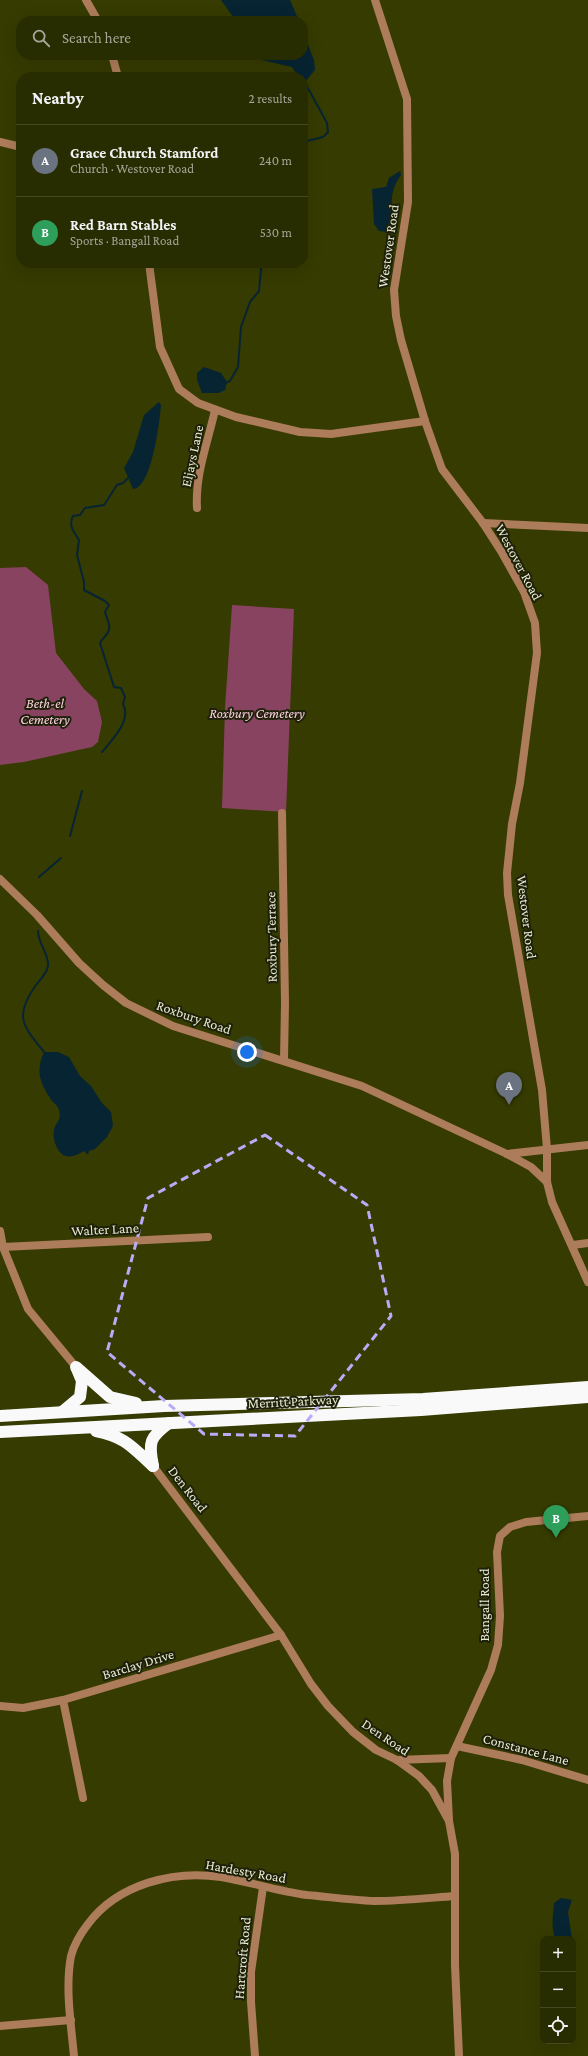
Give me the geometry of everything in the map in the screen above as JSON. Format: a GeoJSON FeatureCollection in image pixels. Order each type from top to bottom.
{"type":"FeatureCollection","features":[{"type":"Feature","properties":{"kind":"highway"},"geometry":{"type":"LineString","coordinates":[[76,1366],[110,1397],[126,1402],[164,1406]]}},
{"type":"Feature","properties":{"kind":"highway"},"geometry":{"type":"LineString","coordinates":[[62,1412],[76,1402],[82,1390],[82,1381],[76,1366]]}},
{"type":"Feature","properties":{"kind":"highway","name":"Merritt Parkway"},"geometry":{"type":"LineString","coordinates":[[0,1416],[164,1406],[423,1399],[588,1387]]}},
{"type":"Feature","properties":{"kind":"highway","name":"Merritt Parkway"},"geometry":{"type":"LineString","coordinates":[[0,1432],[421,1410],[588,1397]]}},
{"type":"Feature","properties":{"kind":"highway"},"geometry":{"type":"LineString","coordinates":[[153,1466],[150,1447],[151,1441],[156,1433],[169,1423]]}},
{"type":"Feature","properties":{"kind":"highway"},"geometry":{"type":"LineString","coordinates":[[77,1428],[102,1432],[125,1440],[153,1466]]}},
{"type":"Feature","properties":{"kind":"street"},"geometry":{"type":"LineString","coordinates":[[86,0],[95,16]]}},
{"type":"Feature","properties":{"kind":"street","name":"Westover Road"},"geometry":{"type":"LineString","coordinates":[[375,0],[407,99],[408,202],[394,290],[396,316],[401,340],[425,421],[442,469],[483,523],[524,592],[535,624],[537,653],[507,873],[508,895],[542,1090],[547,1149],[547,1182],[552,1202],[588,1282]]}},
{"type":"Feature","properties":{"kind":"street"},"geometry":{"type":"LineString","coordinates":[[113,60],[117,72]]}},
{"type":"Feature","properties":{"kind":"street"},"geometry":{"type":"LineString","coordinates":[[0,142],[16,146]]}},
{"type":"Feature","properties":{"kind":"street"},"geometry":{"type":"LineString","coordinates":[[150,268],[160,347],[179,389],[198,403],[236,417],[300,432],[331,434],[425,421]]}},
{"type":"Feature","properties":{"kind":"street","name":"Eljays Lane"},"geometry":{"type":"LineString","coordinates":[[197,508],[198,474],[208,442],[215,410]]}},
{"type":"Feature","properties":{"kind":"street"},"geometry":{"type":"LineString","coordinates":[[483,523],[588,528]]}},
{"type":"Feature","properties":{"kind":"street","name":"Roxbury Terrace"},"geometry":{"type":"LineString","coordinates":[[282,813],[286,1029],[284,1060]]}},
{"type":"Feature","properties":{"kind":"street","name":"Roxbury Road"},"geometry":{"type":"LineString","coordinates":[[2,884],[37,915],[91,975],[126,1003],[173,1026],[362,1086],[507,1154],[531,1167],[547,1182]]}},
{"type":"Feature","properties":{"kind":"street"},"geometry":{"type":"LineString","coordinates":[[507,1154],[588,1145]]}},
{"type":"Feature","properties":{"kind":"street"},"geometry":{"type":"LineString","coordinates":[[0,1231],[3,1247],[28,1309],[76,1366]]}},
{"type":"Feature","properties":{"kind":"street","name":"Walter Lane"},"geometry":{"type":"LineString","coordinates":[[3,1247],[208,1237]]}},
{"type":"Feature","properties":{"kind":"street"},"geometry":{"type":"LineString","coordinates":[[572,1245],[588,1243]]}},
{"type":"Feature","properties":{"kind":"street","name":"Den Road"},"geometry":{"type":"LineString","coordinates":[[153,1466],[281,1635],[311,1684],[328,1706],[357,1736],[376,1750],[397,1760],[419,1776],[432,1790],[449,1821],[454,1854],[455,1965],[459,2056]]}},
{"type":"Feature","properties":{"kind":"street","name":"Bangall Road"},"geometry":{"type":"LineString","coordinates":[[449,1821],[447,1781],[451,1758],[492,1670],[498,1645],[500,1616],[496,1552],[500,1536],[510,1526],[526,1522],[588,1516]]}},
{"type":"Feature","properties":{"kind":"street","name":"Barclay Drive"},"geometry":{"type":"LineString","coordinates":[[0,1706],[23,1708],[63,1700],[281,1635]]}},
{"type":"Feature","properties":{"kind":"street"},"geometry":{"type":"LineString","coordinates":[[63,1700],[83,1798]]}},
{"type":"Feature","properties":{"kind":"street","name":"Constance Lane"},"geometry":{"type":"LineString","coordinates":[[457,1746],[522,1760],[588,1780]]}},
{"type":"Feature","properties":{"kind":"street"},"geometry":{"type":"LineString","coordinates":[[397,1760],[451,1758]]}},
{"type":"Feature","properties":{"kind":"street","name":"Hardesty Road"},"geometry":{"type":"LineString","coordinates":[[74,2056],[69,1977],[72,1955],[82,1933],[97,1912],[120,1894],[155,1880],[188,1875],[221,1877],[263,1887],[336,1898],[375,1901],[455,1896]]}},
{"type":"Feature","properties":{"kind":"street","name":"Hartcroft Road"},"geometry":{"type":"LineString","coordinates":[[255,2056],[251,2002],[251,1972],[263,1887]]}},
{"type":"Feature","properties":{"kind":"street"},"geometry":{"type":"LineString","coordinates":[[0,2026],[71,2020]]}},
{"type":"Feature","properties":{"kind":"highlighted area"},"geometry":{"type":"Polygon","coordinates":[[[265,1135],[367,1205],[391,1316],[295,1436],[204,1434],[107,1352],[148,1198],[265,1135]]]}},
{"type":"Feature","properties":{"kind":"green space","name":"Beth-el Cemetery"},"geometry":{"type":"Polygon","coordinates":[[[26,567],[48,585],[56,653],[84,689],[97,701],[102,722],[98,742],[92,747],[24,762],[0,765],[0,568],[26,567]]]}},
{"type":"Feature","properties":{"kind":"green space","name":"Roxbury Cemetery"},"geometry":{"type":"Polygon","coordinates":[[[232,605],[294,609],[286,812],[222,808],[225,708],[232,605]]]}},
{"type":"Feature","properties":{"kind":"water"},"geometry":{"type":"Polygon","coordinates":[[[221,0],[290,0],[297,16],[232,16],[221,0]]]}},
{"type":"Feature","properties":{"kind":"water"},"geometry":{"type":"Polygon","coordinates":[[[308,45],[314,60],[315,70],[308,78],[308,72],[295,72],[292,67],[261,60],[308,60],[308,45]]]}},
{"type":"Feature","properties":{"kind":"water"},"geometry":{"type":"Polygon","coordinates":[[[400,171],[401,175],[392,195],[392,230],[387,232],[379,231],[374,224],[372,189],[386,187],[389,178],[400,171]]]}},
{"type":"Feature","properties":{"kind":"water"},"geometry":{"type":"Polygon","coordinates":[[[204,367],[221,373],[227,382],[225,390],[219,393],[202,393],[197,380],[197,373],[204,367]]]}},
{"type":"Feature","properties":{"kind":"water"},"geometry":{"type":"Polygon","coordinates":[[[159,402],[161,405],[159,424],[150,466],[140,486],[133,489],[124,468],[133,452],[144,415],[159,402]]]}},
{"type":"Feature","properties":{"kind":"water"},"geometry":{"type":"Polygon","coordinates":[[[44,1052],[58,1052],[69,1057],[80,1076],[91,1086],[102,1103],[111,1112],[113,1126],[107,1137],[95,1149],[89,1151],[88,1155],[84,1151],[73,1156],[66,1156],[60,1152],[56,1145],[54,1133],[60,1114],[58,1108],[50,1098],[41,1081],[39,1070],[44,1052]]]}},
{"type":"Feature","properties":{"kind":"water"},"geometry":{"type":"Polygon","coordinates":[[[561,1898],[572,1900],[568,1912],[572,1936],[554,1936],[553,1930],[554,1903],[561,1898]]]}},
{"type":"Feature","properties":{"kind":"waterway"},"geometry":{"type":"LineString","coordinates":[[308,88],[327,123],[328,132],[323,137],[308,141]]}},
{"type":"Feature","properties":{"kind":"waterway"},"geometry":{"type":"LineString","coordinates":[[225,383],[230,381],[238,367],[241,327],[250,302],[259,291],[261,268]]}},
{"type":"Feature","properties":{"kind":"waterway"},"geometry":{"type":"LineString","coordinates":[[102,752],[120,730],[123,723],[125,717],[123,704],[125,697],[121,688],[114,687],[100,643],[109,629],[105,612],[109,605],[105,601],[84,590],[84,582],[77,555],[79,540],[72,529],[71,523],[73,516],[80,515],[85,508],[104,505],[117,485],[123,483],[129,477]]}},
{"type":"Feature","properties":{"kind":"waterway"},"geometry":{"type":"LineString","coordinates":[[70,836],[82,791]]}},
{"type":"Feature","properties":{"kind":"waterway"},"geometry":{"type":"LineString","coordinates":[[39,877],[61,858]]}},
{"type":"Feature","properties":{"kind":"waterway"},"geometry":{"type":"LineString","coordinates":[[38,931],[38,936],[47,957],[48,966],[45,974],[29,996],[23,1013],[26,1027],[44,1052]]}},
{"type":"Feature","properties":{"kind":"place","name":"Grace Church Stamford"},"geometry":{"type":"Point","coordinates":[509,1105]}},
{"type":"Feature","properties":{"kind":"place","name":"Red Barn Stables"},"geometry":{"type":"Point","coordinates":[556,1538]}}]}
